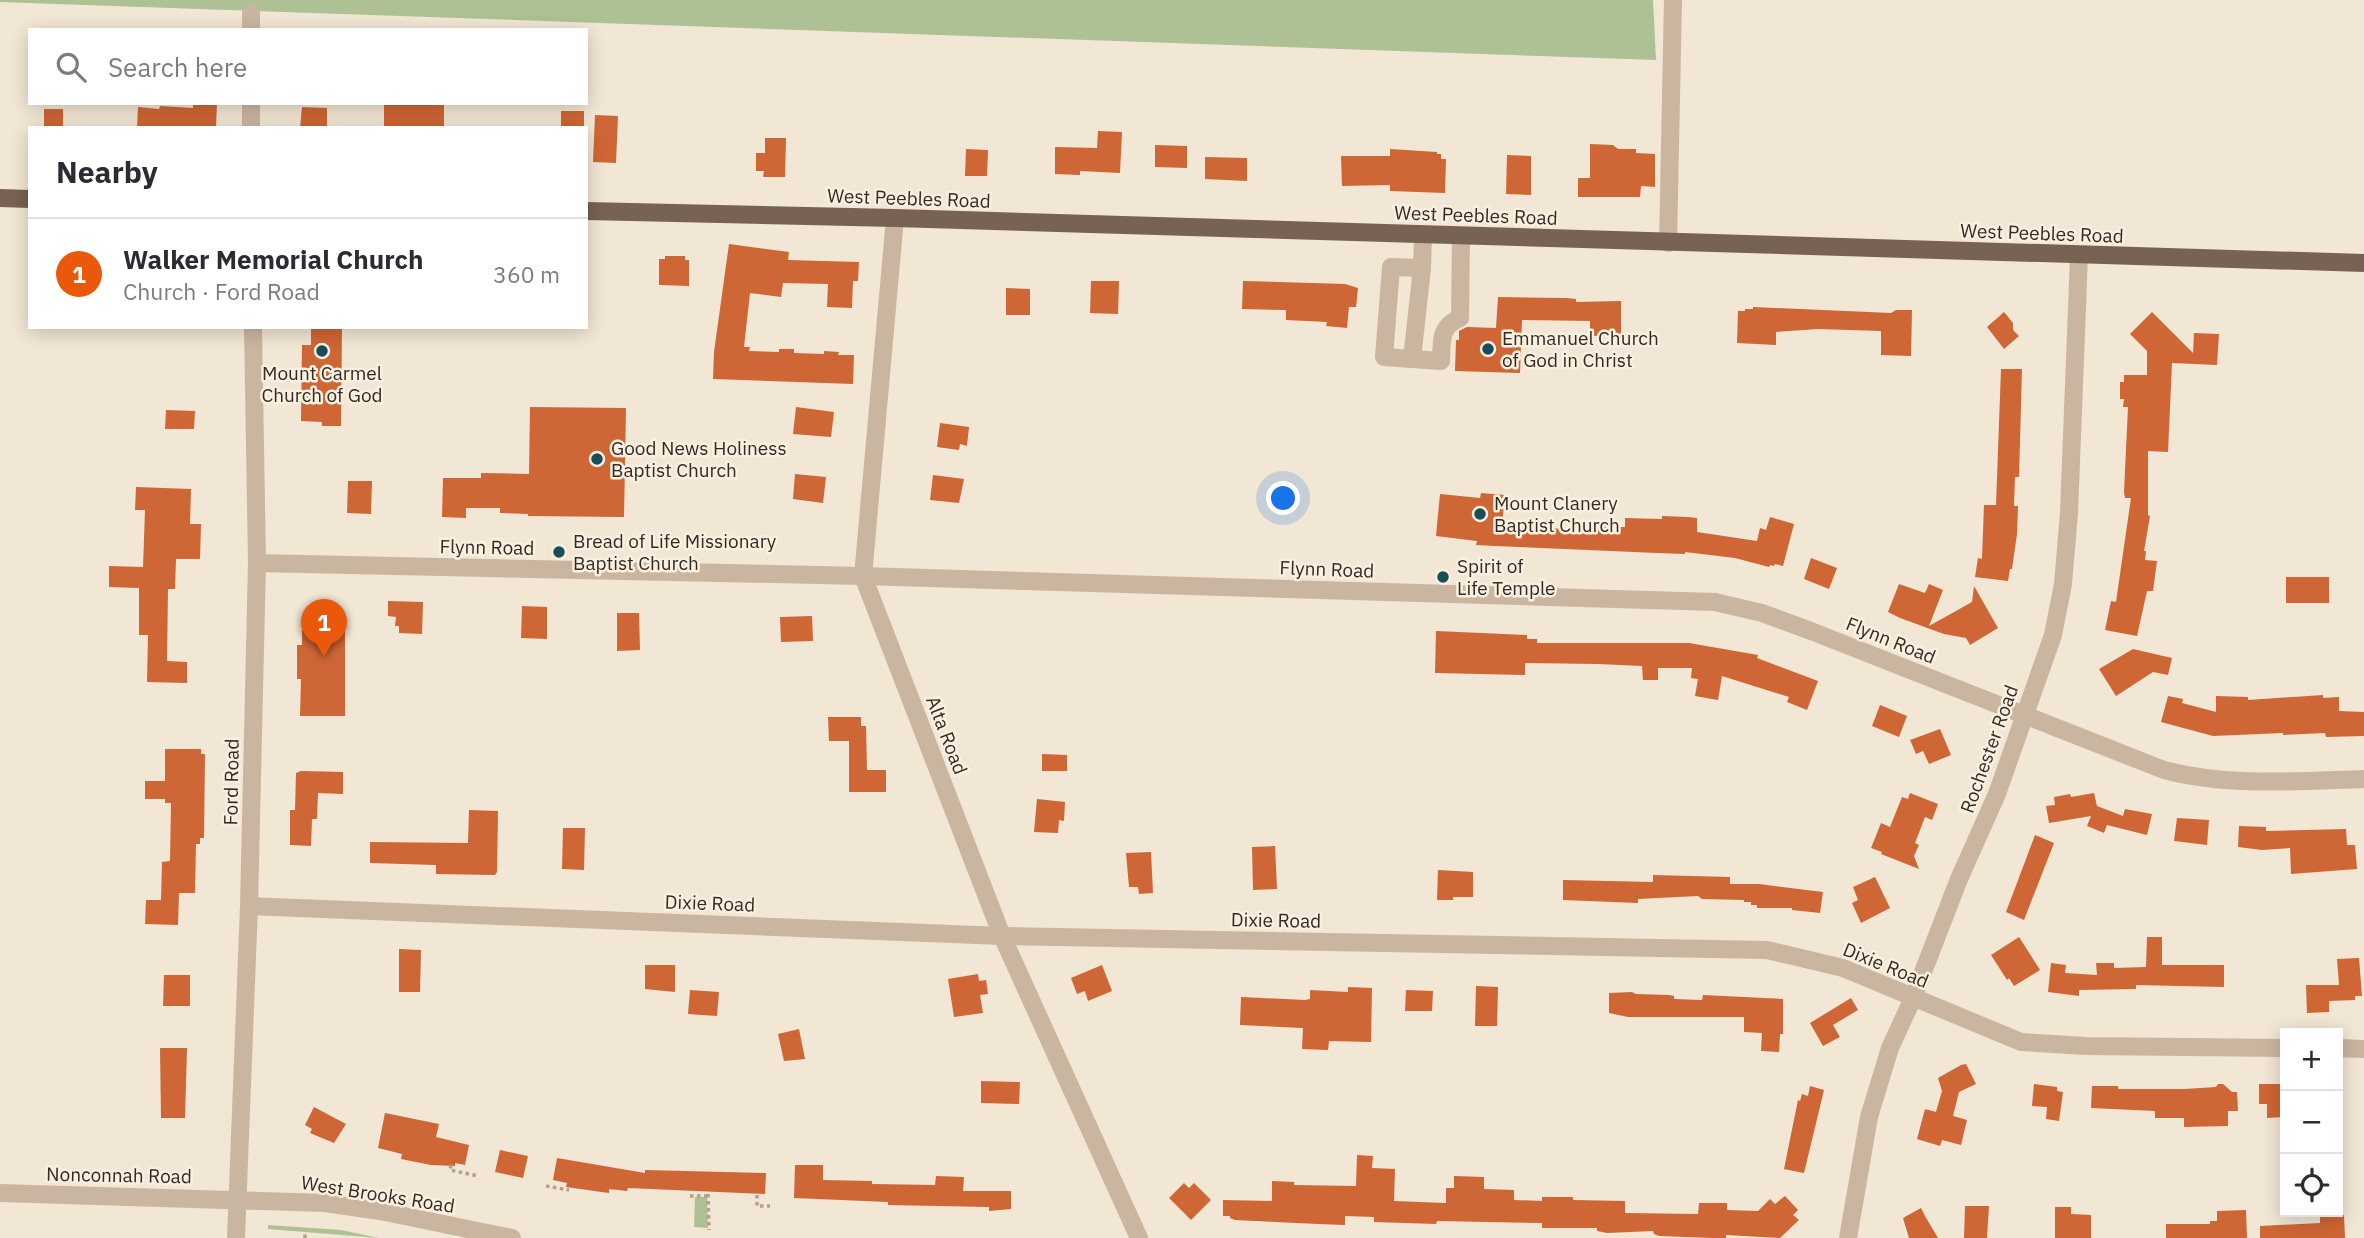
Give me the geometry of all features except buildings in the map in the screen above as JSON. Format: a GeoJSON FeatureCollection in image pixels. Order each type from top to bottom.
{"type":"FeatureCollection","features":[{"type":"Feature","properties":{"kind":"main road"},"geometry":{"type":"LineString","coordinates":[[0,198],[28,199]]}},
{"type":"Feature","properties":{"kind":"main road","name":"West Peebles Road"},"geometry":{"type":"LineString","coordinates":[[588,211],[2364,263]]}},
{"type":"Feature","properties":{"kind":"street"},"geometry":{"type":"LineString","coordinates":[[1668,243],[1673,0]]}},
{"type":"Feature","properties":{"kind":"street"},"geometry":{"type":"LineString","coordinates":[[251,105],[251,126]]}},
{"type":"Feature","properties":{"kind":"street","name":"Alta Road"},"geometry":{"type":"LineString","coordinates":[[895,218],[863,576],[1002,936],[1139,1238]]}},
{"type":"Feature","properties":{"kind":"street"},"geometry":{"type":"LineString","coordinates":[[1412,359],[1423,235]]}},
{"type":"Feature","properties":{"kind":"street"},"geometry":{"type":"LineString","coordinates":[[1422,268],[1391,267],[1384,357],[1441,361],[1443,333],[1448,323],[1460,318],[1461,236]]}},
{"type":"Feature","properties":{"kind":"street","name":"Rochester Road"},"geometry":{"type":"LineString","coordinates":[[1848,1238],[1869,1117],[1890,1048],[1997,794],[2053,635],[2063,584],[2069,513],[2079,256]]}},
{"type":"Feature","properties":{"kind":"street","name":"Ford Road"},"geometry":{"type":"LineString","coordinates":[[236,1238],[249,906],[257,563],[253,329]]}},
{"type":"Feature","properties":{"kind":"street","name":"Flynn Road"},"geometry":{"type":"LineString","coordinates":[[257,563],[863,576],[1715,602],[1762,612],[2024,716],[2191,778],[2364,779]]}},
{"type":"Feature","properties":{"kind":"street","name":"Dixie Road"},"geometry":{"type":"LineString","coordinates":[[249,906],[1002,936],[1767,950],[1843,968],[2021,1042],[2087,1046],[2280,1048]]}},
{"type":"Feature","properties":{"kind":"street"},"geometry":{"type":"LineString","coordinates":[[2343,1048],[2364,1049]]}},
{"type":"Feature","properties":{"kind":"street","name":"Nonconnah Road"},"geometry":{"type":"LineString","coordinates":[[0,1193],[236,1199]]}},
{"type":"Feature","properties":{"kind":"street","name":"West Brooks Road"},"geometry":{"type":"LineString","coordinates":[[236,1199],[325,1203],[380,1211],[512,1238]]}},
{"type":"Feature","properties":{"kind":"path"},"geometry":{"type":"LineString","coordinates":[[451,1165],[450,1170],[478,1176]]}},
{"type":"Feature","properties":{"kind":"path"},"geometry":{"type":"LineString","coordinates":[[546,1186],[569,1190]]}},
{"type":"Feature","properties":{"kind":"path"},"geometry":{"type":"LineString","coordinates":[[690,1196],[708,1195],[709,1230]]}},
{"type":"Feature","properties":{"kind":"path"},"geometry":{"type":"LineString","coordinates":[[757,1195],[757,1206],[770,1206]]}},
{"type":"Feature","properties":{"kind":"green space"},"geometry":{"type":"Polygon","coordinates":[[[1653,0],[1656,60],[0,2],[1653,0]]]}},
{"type":"Feature","properties":{"kind":"green space"},"geometry":{"type":"Polygon","coordinates":[[[695,1197],[707,1197],[708,1228],[694,1227],[695,1197]]]}},
{"type":"Feature","properties":{"kind":"green space"},"geometry":{"type":"Polygon","coordinates":[[[268,1225],[341,1230],[379,1238],[268,1229],[268,1225]]]}},
{"type":"Feature","properties":{"kind":"place","name":"Emmanuel Church of God in Christ"},"geometry":{"type":"Point","coordinates":[1488,349]}},
{"type":"Feature","properties":{"kind":"place","name":"Mount Carmel Church of God"},"geometry":{"type":"Point","coordinates":[322,351]}},
{"type":"Feature","properties":{"kind":"place","name":"Good News Holiness Baptist Church"},"geometry":{"type":"Point","coordinates":[597,459]}},
{"type":"Feature","properties":{"kind":"place","name":"Mount Clanery Baptist Church"},"geometry":{"type":"Point","coordinates":[1480,514]}},
{"type":"Feature","properties":{"kind":"place","name":"Bread of Life Missionary Baptist Church"},"geometry":{"type":"Point","coordinates":[559,552]}},
{"type":"Feature","properties":{"kind":"place","name":"Spirit of Life Temple"},"geometry":{"type":"Point","coordinates":[1443,577]}},
{"type":"Feature","properties":{"kind":"place","name":"Walker Memorial Church"},"geometry":{"type":"Point","coordinates":[324,657]}}]}
